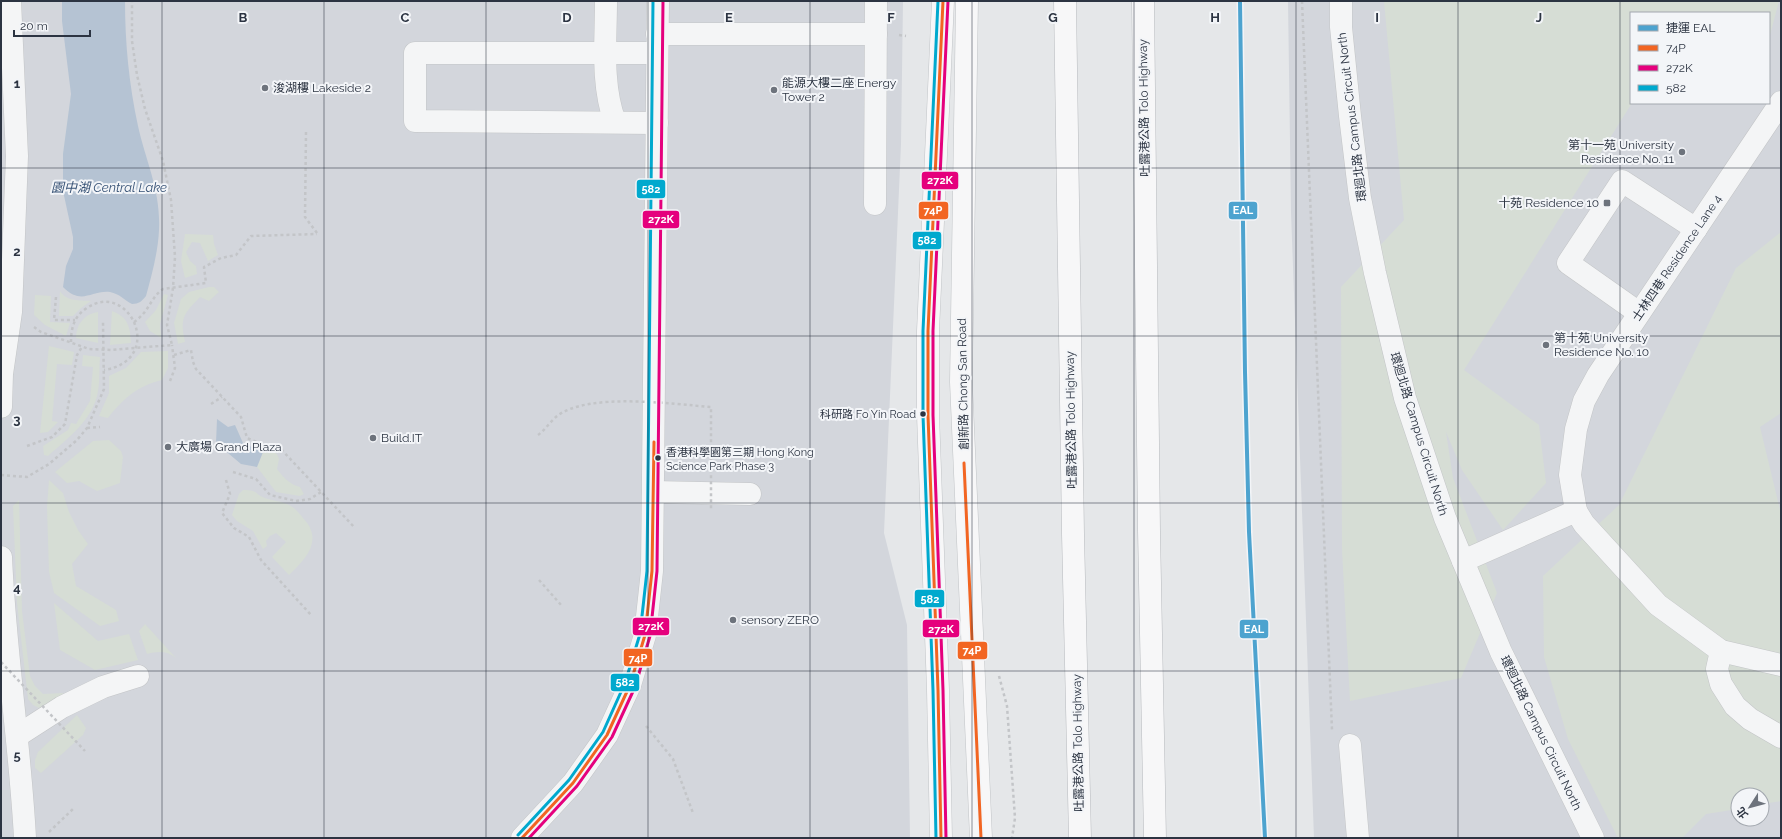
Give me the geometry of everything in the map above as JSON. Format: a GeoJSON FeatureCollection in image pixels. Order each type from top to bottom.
{"type":"FeatureCollection","features":[{"type":"Feature","properties":{"kind":"main road"},"geometry":{"type":"LineString","coordinates":[[941,838],[938,690],[928,408],[928,331],[943,1]]}},
{"type":"Feature","properties":{"kind":"main road","name":"創新路 Chong San Road"},"geometry":{"type":"LineString","coordinates":[[967,1],[961,382],[981,838]]}},
{"type":"Feature","properties":{"kind":"main road","name":"吐露港公路 Tolo Highway"},"geometry":{"type":"LineString","coordinates":[[1065,1],[1072,526],[1080,838]]}},
{"type":"Feature","properties":{"kind":"main road","name":"吐露港公路 Tolo Highway"},"geometry":{"type":"LineString","coordinates":[[1143,1],[1149,547],[1155,838]]}},
{"type":"Feature","properties":{"kind":"street"},"geometry":{"type":"LineString","coordinates":[[1,407],[2,374],[11,312],[17,156],[8,61],[10,1]]}},
{"type":"Feature","properties":{"kind":"street"},"geometry":{"type":"LineString","coordinates":[[606,1],[605,81],[611,111],[615,122]]}},
{"type":"Feature","properties":{"kind":"street"},"geometry":{"type":"LineString","coordinates":[[522,838],[573,783],[607,735],[630,684],[645,635],[652,571],[658,1]]}},
{"type":"Feature","properties":{"kind":"street"},"geometry":{"type":"LineString","coordinates":[[875,204],[876,1]]}},
{"type":"Feature","properties":{"kind":"street","name":"環迴北路 Campus Circuit North"},"geometry":{"type":"LineString","coordinates":[[1341,1],[1341,27],[1360,198],[1375,273],[1405,398],[1445,518],[1501,652],[1593,838]]}},
{"type":"Feature","properties":{"kind":"street"},"geometry":{"type":"LineString","coordinates":[[657,123],[415,121],[415,53],[606,52],[657,44],[876,34]]}},
{"type":"Feature","properties":{"kind":"street","name":"士林四巷 Residence Lane 4"},"geometry":{"type":"LineString","coordinates":[[1576,512],[1570,475],[1576,429],[1584,401],[1598,375],[1781,102]]}},
{"type":"Feature","properties":{"kind":"street"},"geometry":{"type":"LineString","coordinates":[[1639,313],[1568,263],[1622,181],[1696,229]]}},
{"type":"Feature","properties":{"kind":"street"},"geometry":{"type":"LineString","coordinates":[[653,492],[750,494]]}},
{"type":"Feature","properties":{"kind":"street"},"geometry":{"type":"LineString","coordinates":[[1463,561],[1576,512],[1584,524],[1658,606],[1722,651],[1781,665]]}},
{"type":"Feature","properties":{"kind":"street"},"geometry":{"type":"LineString","coordinates":[[1,557],[3,607],[17,736],[25,838]]}},
{"type":"Feature","properties":{"kind":"street"},"geometry":{"type":"LineString","coordinates":[[1722,651],[1717,669],[1721,684],[1735,706],[1750,719],[1781,737]]}},
{"type":"Feature","properties":{"kind":"street"},"geometry":{"type":"LineString","coordinates":[[17,736],[62,707],[102,687],[138,676]]}},
{"type":"Feature","properties":{"kind":"street"},"geometry":{"type":"LineString","coordinates":[[1341,741],[1358,838]]}},
{"type":"Feature","properties":{"kind":"path"},"geometry":{"type":"LineString","coordinates":[[132,1],[132,41],[137,74],[145,109],[163,161],[171,200],[175,257],[166,325],[172,345],[175,368],[170,381]]}},
{"type":"Feature","properties":{"kind":"path"},"geometry":{"type":"LineString","coordinates":[[1302,1],[1341,741]]}},
{"type":"Feature","properties":{"kind":"path"},"geometry":{"type":"LineString","coordinates":[[134,322],[144,316],[157,293],[162,289],[206,283],[204,267],[221,258],[236,255],[251,236],[317,234],[305,217],[306,132]]}},
{"type":"Feature","properties":{"kind":"path"},"geometry":{"type":"LineString","coordinates":[[56,297],[54,320],[75,320]]}},
{"type":"Feature","properties":{"kind":"path"},"geometry":{"type":"LineString","coordinates":[[71,342],[71,331],[75,320],[81,311],[91,305],[102,302],[113,303],[123,308],[134,322],[138,337],[136,348],[130,358],[122,365],[104,370]]}},
{"type":"Feature","properties":{"kind":"path"},"geometry":{"type":"LineString","coordinates":[[11,312],[41,332],[89,349],[136,348],[172,345]]}},
{"type":"Feature","properties":{"kind":"path"},"geometry":{"type":"LineString","coordinates":[[1,475],[27,477],[49,464],[77,440],[87,428],[104,389],[103,322]]}},
{"type":"Feature","properties":{"kind":"path"},"geometry":{"type":"LineString","coordinates":[[27,446],[52,437],[65,424],[77,355],[82,346]]}},
{"type":"Feature","properties":{"kind":"path"},"geometry":{"type":"LineString","coordinates":[[174,355],[191,350],[196,369],[241,416],[247,438],[264,445],[280,448],[355,528]]}},
{"type":"Feature","properties":{"kind":"path"},"geometry":{"type":"LineString","coordinates":[[210,404],[222,397]]}},
{"type":"Feature","properties":{"kind":"path"},"geometry":{"type":"LineString","coordinates":[[538,436],[558,416],[580,406],[608,402],[633,401],[711,407],[711,510]]}},
{"type":"Feature","properties":{"kind":"path"},"geometry":{"type":"LineString","coordinates":[[87,428],[100,427]]}},
{"type":"Feature","properties":{"kind":"path"},"geometry":{"type":"LineString","coordinates":[[233,472],[256,479],[270,494],[296,501],[310,500],[321,492]]}},
{"type":"Feature","properties":{"kind":"path"},"geometry":{"type":"LineString","coordinates":[[226,480],[230,494],[222,513],[234,528],[249,537],[261,560],[311,615]]}},
{"type":"Feature","properties":{"kind":"path"},"geometry":{"type":"LineString","coordinates":[[539,580],[562,606]]}},
{"type":"Feature","properties":{"kind":"path"},"geometry":{"type":"LineString","coordinates":[[1,662],[85,751]]}},
{"type":"Feature","properties":{"kind":"path"},"geometry":{"type":"LineString","coordinates":[[998,672],[1007,706],[1015,818],[1012,838]]}},
{"type":"Feature","properties":{"kind":"path"},"geometry":{"type":"LineString","coordinates":[[646,726],[673,759],[693,814]]}},
{"type":"Feature","properties":{"kind":"path"},"geometry":{"type":"LineString","coordinates":[[47,833],[73,809]]}},
{"type":"Feature","properties":{"kind":"shaded area"},"geometry":{"type":"Polygon","coordinates":[[[1,1],[903,1],[901,144],[884,533],[907,625],[910,838],[1,838],[1,1]]]}},
{"type":"Feature","properties":{"kind":"shaded area"},"geometry":{"type":"Polygon","coordinates":[[[1288,1],[1781,1],[1781,838],[1314,838],[1291,212],[1288,1]]]}},
{"type":"Feature","properties":{"kind":"shaded area"},"geometry":{"type":"Polygon","coordinates":[[[1384,1],[1779,1],[1770,35],[1770,12],[1630,12],[1630,104],[1631,104],[1464,370],[1539,425],[1546,483],[1503,530],[1462,470],[1446,432],[1453,478],[1497,593],[1461,678],[1350,701],[1342,550],[1341,287],[1404,220],[1384,1]]]}},
{"type":"Feature","properties":{"kind":"shaded area"},"geometry":{"type":"Polygon","coordinates":[[[1781,232],[1781,413],[1760,427],[1781,514],[1781,801],[1770,803],[1770,787],[1730,787],[1730,810],[1706,814],[1682,838],[1618,838],[1568,739],[1544,657],[1543,576],[1619,505],[1736,268],[1781,232]]]}},
{"type":"Feature","properties":{"kind":"shaded area"},"geometry":{"type":"Polygon","coordinates":[[[185,234],[213,235],[214,244],[218,255],[208,261],[200,243],[192,242],[186,252],[190,261],[196,266],[197,274],[185,278],[181,261],[185,234]]]}},
{"type":"Feature","properties":{"kind":"shaded area"},"geometry":{"type":"Polygon","coordinates":[[[214,287],[219,292],[209,301],[200,297],[186,313],[183,322],[185,342],[178,344],[174,323],[181,299],[189,292],[214,287]]]}},
{"type":"Feature","properties":{"kind":"shaded area"},"geometry":{"type":"Polygon","coordinates":[[[60,291],[63,295],[70,299],[91,301],[73,316],[59,316],[60,291]]]}},
{"type":"Feature","properties":{"kind":"shaded area"},"geometry":{"type":"Polygon","coordinates":[[[164,294],[168,295],[160,324],[161,338],[150,331],[145,322],[156,310],[164,294]]]}},
{"type":"Feature","properties":{"kind":"shaded area"},"geometry":{"type":"Polygon","coordinates":[[[35,295],[51,296],[50,322],[70,323],[66,336],[45,325],[34,315],[35,295]]]}},
{"type":"Feature","properties":{"kind":"shaded area"},"geometry":{"type":"Polygon","coordinates":[[[112,311],[122,316],[127,323],[131,343],[110,345],[112,311]]]}},
{"type":"Feature","properties":{"kind":"shaded area"},"geometry":{"type":"Polygon","coordinates":[[[98,312],[98,343],[76,338],[77,329],[82,321],[89,315],[98,312]]]}},
{"type":"Feature","properties":{"kind":"shaded area"},"geometry":{"type":"Polygon","coordinates":[[[49,346],[74,352],[72,365],[57,364],[52,421],[58,422],[48,432],[40,433],[49,346]]]}},
{"type":"Feature","properties":{"kind":"shaded area"},"geometry":{"type":"Polygon","coordinates":[[[168,351],[168,368],[162,380],[138,389],[120,404],[108,418],[99,416],[109,393],[109,376],[126,368],[141,352],[168,351]]]}},
{"type":"Feature","properties":{"kind":"shaded area"},"geometry":{"type":"Polygon","coordinates":[[[83,355],[100,357],[99,387],[96,401],[86,419],[72,435],[48,456],[44,455],[43,446],[68,430],[71,423],[76,424],[90,401],[93,367],[82,366],[83,355]]]}},
{"type":"Feature","properties":{"kind":"shaded area"},"geometry":{"type":"Polygon","coordinates":[[[109,440],[121,451],[123,457],[120,483],[97,491],[79,481],[67,483],[55,472],[93,441],[109,440]]]}},
{"type":"Feature","properties":{"kind":"shaded area"},"geometry":{"type":"Polygon","coordinates":[[[269,450],[277,454],[279,459],[277,469],[284,478],[300,487],[304,494],[300,496],[276,492],[257,467],[263,452],[269,450]]]}},
{"type":"Feature","properties":{"kind":"shaded area"},"geometry":{"type":"Polygon","coordinates":[[[49,480],[63,493],[69,512],[78,530],[88,544],[72,564],[76,586],[116,610],[119,621],[100,626],[54,593],[49,572],[47,507],[49,480]]]}},
{"type":"Feature","properties":{"kind":"shaded area"},"geometry":{"type":"Polygon","coordinates":[[[243,490],[254,491],[262,497],[289,505],[297,511],[309,526],[312,534],[310,549],[306,556],[289,575],[272,557],[286,542],[276,533],[270,536],[266,541],[267,546],[263,549],[253,531],[237,521],[232,515],[239,494],[243,490]]]}},
{"type":"Feature","properties":{"kind":"shaded area"},"geometry":{"type":"Polygon","coordinates":[[[19,500],[22,611],[30,676],[35,686],[43,694],[63,693],[66,697],[39,708],[33,705],[28,699],[17,603],[13,506],[19,500]]]}},
{"type":"Feature","properties":{"kind":"shaded area"},"geometry":{"type":"Polygon","coordinates":[[[54,603],[98,641],[129,634],[138,660],[95,670],[60,650],[54,603]]]}},
{"type":"Feature","properties":{"kind":"shaded area"},"geometry":{"type":"Polygon","coordinates":[[[145,624],[176,658],[163,652],[147,654],[139,631],[145,624]]]}},
{"type":"Feature","properties":{"kind":"shaded area"},"geometry":{"type":"Polygon","coordinates":[[[77,715],[86,728],[83,735],[41,773],[35,768],[35,760],[38,752],[77,715]]]}},
{"type":"Feature","properties":{"kind":"water","name":"園中湖 Central Lake"},"geometry":{"type":"Polygon","coordinates":[[[62,1],[125,1],[127,48],[132,95],[141,139],[158,202],[159,216],[157,246],[146,296],[142,301],[137,303],[132,304],[110,292],[76,296],[63,287],[66,266],[73,249],[73,237],[63,191],[63,154],[71,94],[62,21],[62,1]]]}},
{"type":"Feature","properties":{"kind":"water"},"geometry":{"type":"Polygon","coordinates":[[[217,419],[228,427],[235,425],[243,443],[263,452],[257,467],[241,464],[216,443],[217,419]]]}},
{"type":"Feature","properties":{"kind":"metro line","name":"EAL"},"geometry":{"type":"LineString","coordinates":[[1240,1],[1245,372],[1249,532],[1265,838]]}},
{"type":"Feature","properties":{"kind":"transit line","name":"582"},"geometry":{"type":"LineString","coordinates":[[518,835],[569,780],[603,732],[625,683],[640,634],[647,571],[653,1]]}},
{"type":"Feature","properties":{"kind":"transit line","name":"272K"},"geometry":{"type":"LineString","coordinates":[[529,838],[577,786],[612,737],[635,687],[650,636],[657,571],[663,1]]}},
{"type":"Feature","properties":{"kind":"transit line","name":"582"},"geometry":{"type":"LineString","coordinates":[[936,838],[933,690],[923,415],[923,331],[938,1]]}},
{"type":"Feature","properties":{"kind":"transit line","name":"74P"},"geometry":{"type":"LineString","coordinates":[[941,838],[938,690],[928,415],[928,331],[943,1]]}},
{"type":"Feature","properties":{"kind":"transit line","name":"272K"},"geometry":{"type":"LineString","coordinates":[[946,838],[943,690],[933,415],[933,331],[948,1]]}},
{"type":"Feature","properties":{"kind":"transit line","name":"74P"},"geometry":{"type":"LineString","coordinates":[[522,838],[573,783],[607,735],[630,685],[645,635],[652,571],[654,442]]}},
{"type":"Feature","properties":{"kind":"transit line","name":"74P"},"geometry":{"type":"LineString","coordinates":[[964,463],[981,838]]}},
{"type":"Feature","properties":{"kind":"place","name":"浚湖樓 Lakeside 2"},"geometry":{"type":"Point","coordinates":[265,88]}},
{"type":"Feature","properties":{"kind":"place","name":"能源大樓二座 Energy Tower 2"},"geometry":{"type":"Point","coordinates":[774,90]}},
{"type":"Feature","properties":{"kind":"place","name":"第十一苑 University Residence No. 11"},"geometry":{"type":"Point","coordinates":[1682,152]}},
{"type":"Feature","properties":{"kind":"place","name":"十苑 Residence 10"},"geometry":{"type":"Point","coordinates":[1607,203]}},
{"type":"Feature","properties":{"kind":"place","name":"第十苑 University Residence No. 10"},"geometry":{"type":"Point","coordinates":[1546,345]}},
{"type":"Feature","properties":{"kind":"place","name":"科研路 Fo Yin Road"},"geometry":{"type":"Point","coordinates":[923,414]}},
{"type":"Feature","properties":{"kind":"place","name":"Build.IT"},"geometry":{"type":"Point","coordinates":[373,438]}},
{"type":"Feature","properties":{"kind":"place","name":"大廣場 Grand Plaza"},"geometry":{"type":"Point","coordinates":[168,447]}},
{"type":"Feature","properties":{"kind":"place","name":"香港科學園第三期 Hong Kong Science Park Phase 3"},"geometry":{"type":"Point","coordinates":[658,458]}},
{"type":"Feature","properties":{"kind":"place","name":"sensory ZERO"},"geometry":{"type":"Point","coordinates":[733,620]}}]}
